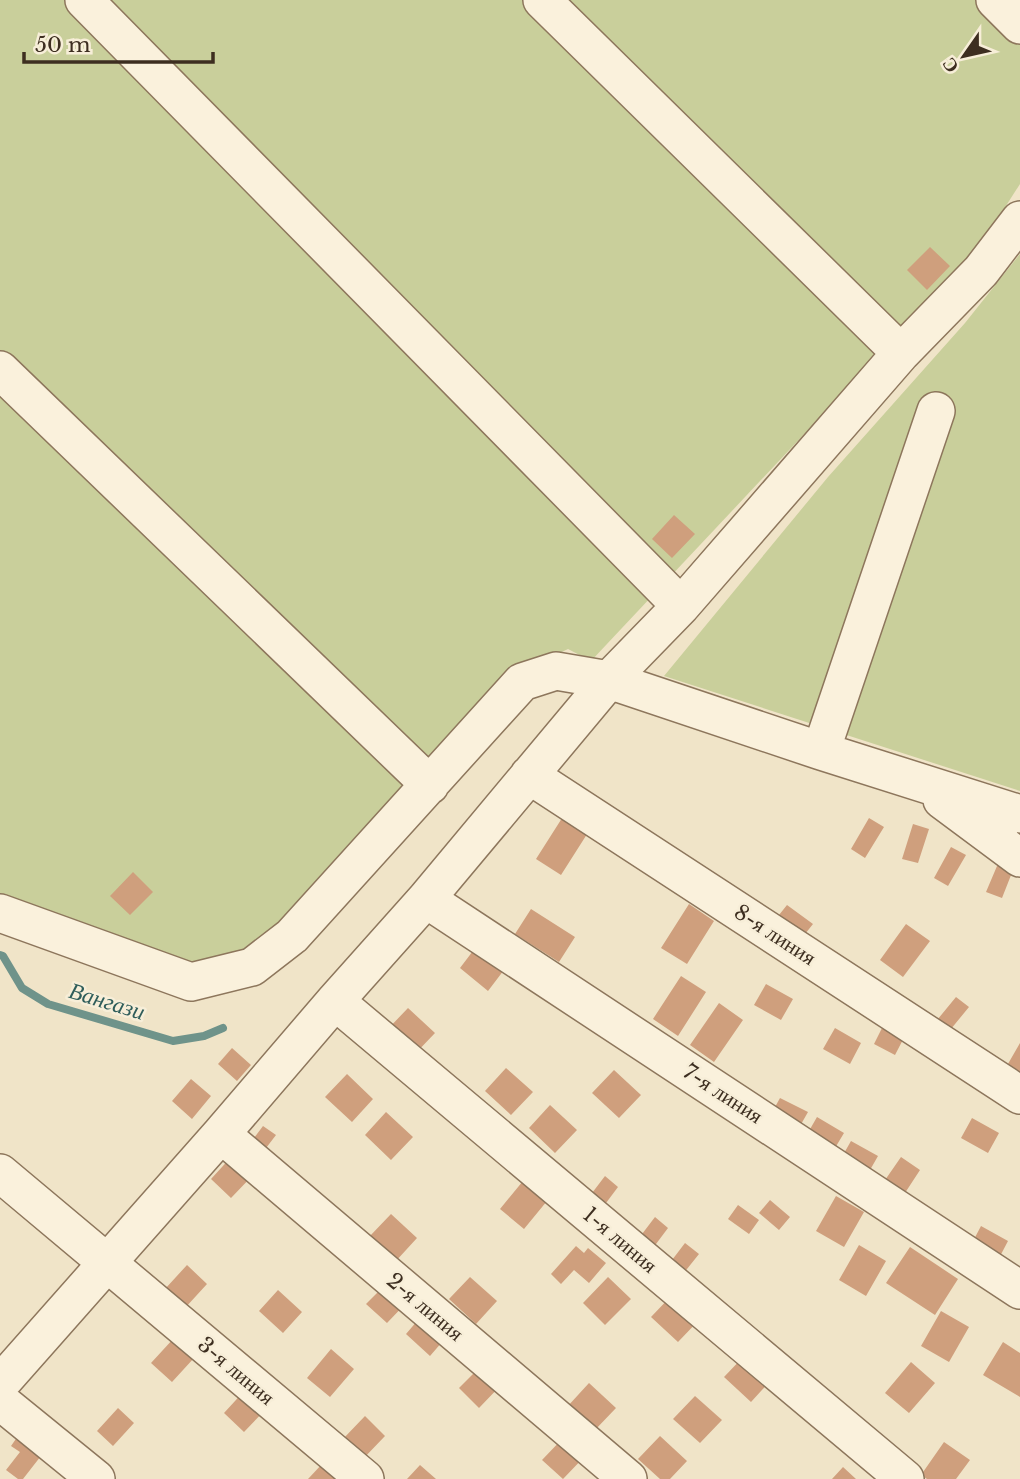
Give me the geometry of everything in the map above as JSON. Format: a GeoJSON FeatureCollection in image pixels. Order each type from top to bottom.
{"type":"FeatureCollection","features":[{"type":"Feature","properties":{"kind":"street"},"geometry":{"type":"LineString","coordinates":[[84,0],[681,606]]}},
{"type":"Feature","properties":{"kind":"street"},"geometry":{"type":"LineString","coordinates":[[542,0],[901,353]]}},
{"type":"Feature","properties":{"kind":"street"},"geometry":{"type":"LineString","coordinates":[[995,0],[1020,25]]}},
{"type":"Feature","properties":{"kind":"street"},"geometry":{"type":"LineString","coordinates":[[0,1384],[426,899],[609,680],[681,606],[901,353],[981,271],[1020,220]]}},
{"type":"Feature","properties":{"kind":"street"},"geometry":{"type":"LineString","coordinates":[[0,370],[430,785]]}},
{"type":"Feature","properties":{"kind":"street"},"geometry":{"type":"LineString","coordinates":[[821,751],[936,411]]}},
{"type":"Feature","properties":{"kind":"street"},"geometry":{"type":"LineString","coordinates":[[0,913],[191,982],[253,967],[292,936],[522,682],[556,671],[609,680],[1020,814]]}},
{"type":"Feature","properties":{"kind":"street","name":"8-я линия"},"geometry":{"type":"LineString","coordinates":[[529,775],[1020,1095]]}},
{"type":"Feature","properties":{"kind":"street"},"geometry":{"type":"LineString","coordinates":[[920,783],[1020,858]]}},
{"type":"Feature","properties":{"kind":"street","name":"7-я линия"},"geometry":{"type":"LineString","coordinates":[[426,899],[1020,1290]]}},
{"type":"Feature","properties":{"kind":"street","name":"1-я линия"},"geometry":{"type":"LineString","coordinates":[[335,1001],[905,1479]]}},
{"type":"Feature","properties":{"kind":"street","name":"2-я линия"},"geometry":{"type":"LineString","coordinates":[[221,1134],[628,1479]]}},
{"type":"Feature","properties":{"kind":"street","name":"3-я линия"},"geometry":{"type":"LineString","coordinates":[[0,1173],[365,1479]]}},
{"type":"Feature","properties":{"kind":"street"},"geometry":{"type":"LineString","coordinates":[[0,1401],[96,1479]]}},
{"type":"Feature","properties":{"kind":"green space"},"geometry":{"type":"Polygon","coordinates":[[[0,0],[1020,0],[1020,184],[979,248],[591,661],[568,649],[526,669],[252,957],[196,972],[0,907],[0,0]]]}},
{"type":"Feature","properties":{"kind":"green space"},"geometry":{"type":"Polygon","coordinates":[[[1020,254],[1020,791],[664,676],[828,477],[965,323],[1020,254]]]}},
{"type":"Feature","properties":{"kind":"building"},"geometry":{"type":"Polygon","coordinates":[[[930,247],[950,266],[927,290],[907,270],[930,247]]]}},
{"type":"Feature","properties":{"kind":"building"},"geometry":{"type":"Polygon","coordinates":[[[674,515],[695,534],[672,558],[652,539],[674,515]]]}},
{"type":"Feature","properties":{"kind":"building"},"geometry":{"type":"Polygon","coordinates":[[[564,815],[589,831],[561,875],[536,859],[564,815]]]}},
{"type":"Feature","properties":{"kind":"building"},"geometry":{"type":"Polygon","coordinates":[[[869,818],[884,827],[865,858],[851,849],[869,818]]]}},
{"type":"Feature","properties":{"kind":"building"},"geometry":{"type":"Polygon","coordinates":[[[913,824],[929,829],[918,863],[902,859],[913,824]]]}},
{"type":"Feature","properties":{"kind":"building"},"geometry":{"type":"Polygon","coordinates":[[[951,847],[966,855],[948,886],[934,878],[951,847]]]}},
{"type":"Feature","properties":{"kind":"building"},"geometry":{"type":"Polygon","coordinates":[[[1000,859],[1015,865],[1002,898],[986,892],[1000,859]]]}},
{"type":"Feature","properties":{"kind":"building"},"geometry":{"type":"Polygon","coordinates":[[[133,872],[153,892],[130,915],[110,896],[133,872]]]}},
{"type":"Feature","properties":{"kind":"building"},"geometry":{"type":"Polygon","coordinates":[[[689,904],[714,921],[687,964],[661,948],[689,904]]]}},
{"type":"Feature","properties":{"kind":"building"},"geometry":{"type":"Polygon","coordinates":[[[787,905],[813,924],[801,939],[775,920],[787,905]]]}},
{"type":"Feature","properties":{"kind":"building"},"geometry":{"type":"Polygon","coordinates":[[[531,909],[575,937],[559,962],[515,934],[531,909]]]}},
{"type":"Feature","properties":{"kind":"building"},"geometry":{"type":"Polygon","coordinates":[[[906,924],[930,941],[903,977],[880,960],[906,924]]]}},
{"type":"Feature","properties":{"kind":"building"},"geometry":{"type":"Polygon","coordinates":[[[479,943],[507,966],[488,991],[460,968],[479,943]]]}},
{"type":"Feature","properties":{"kind":"building"},"geometry":{"type":"Polygon","coordinates":[[[681,976],[706,992],[678,1036],[653,1019],[681,976]]]}},
{"type":"Feature","properties":{"kind":"building"},"geometry":{"type":"Polygon","coordinates":[[[766,984],[793,999],[781,1020],[754,1005],[766,984]]]}},
{"type":"Feature","properties":{"kind":"building"},"geometry":{"type":"Polygon","coordinates":[[[956,997],[969,1007],[946,1035],[933,1025],[956,997]]]}},
{"type":"Feature","properties":{"kind":"building"},"geometry":{"type":"Polygon","coordinates":[[[719,1003],[743,1020],[714,1062],[690,1045],[719,1003]]]}},
{"type":"Feature","properties":{"kind":"building"},"geometry":{"type":"Polygon","coordinates":[[[408,1008],[435,1033],[413,1056],[386,1031],[408,1008]]]}},
{"type":"Feature","properties":{"kind":"building"},"geometry":{"type":"Polygon","coordinates":[[[888,1016],[909,1028],[895,1055],[874,1044],[888,1016]]]}},
{"type":"Feature","properties":{"kind":"building"},"geometry":{"type":"Polygon","coordinates":[[[835,1028],[861,1043],[850,1064],[823,1049],[835,1028]]]}},
{"type":"Feature","properties":{"kind":"building"},"geometry":{"type":"Polygon","coordinates":[[[1020,1043],[1020,1077],[1001,1076],[1020,1043]]]}},
{"type":"Feature","properties":{"kind":"building"},"geometry":{"type":"Polygon","coordinates":[[[232,1048],[251,1065],[237,1081],[218,1064],[232,1048]]]}},
{"type":"Feature","properties":{"kind":"building"},"geometry":{"type":"Polygon","coordinates":[[[506,1068],[533,1092],[511,1115],[485,1091],[506,1068]]]}},
{"type":"Feature","properties":{"kind":"building"},"geometry":{"type":"Polygon","coordinates":[[[614,1070],[641,1095],[619,1118],[592,1093],[614,1070]]]}},
{"type":"Feature","properties":{"kind":"building"},"geometry":{"type":"Polygon","coordinates":[[[347,1074],[373,1099],[352,1122],[325,1097],[347,1074]]]}},
{"type":"Feature","properties":{"kind":"building"},"geometry":{"type":"Polygon","coordinates":[[[191,1079],[211,1096],[192,1119],[172,1101],[191,1079]]]}},
{"type":"Feature","properties":{"kind":"building"},"geometry":{"type":"Polygon","coordinates":[[[780,1098],[808,1112],[796,1133],[769,1118],[780,1098]]]}},
{"type":"Feature","properties":{"kind":"building"},"geometry":{"type":"Polygon","coordinates":[[[550,1105],[577,1130],[555,1153],[529,1128],[550,1105]]]}},
{"type":"Feature","properties":{"kind":"building"},"geometry":{"type":"Polygon","coordinates":[[[386,1112],[413,1137],[391,1160],[365,1135],[386,1112]]]}},
{"type":"Feature","properties":{"kind":"building"},"geometry":{"type":"Polygon","coordinates":[[[817,1117],[844,1133],[832,1153],[805,1138],[817,1117]]]}},
{"type":"Feature","properties":{"kind":"building"},"geometry":{"type":"Polygon","coordinates":[[[972,1118],[999,1133],[988,1153],[961,1138],[972,1118]]]}},
{"type":"Feature","properties":{"kind":"building"},"geometry":{"type":"Polygon","coordinates":[[[263,1126],[276,1135],[263,1152],[251,1142],[263,1126]]]}},
{"type":"Feature","properties":{"kind":"building"},"geometry":{"type":"Polygon","coordinates":[[[851,1141],[878,1156],[866,1177],[839,1162],[851,1141]]]}},
{"type":"Feature","properties":{"kind":"building"},"geometry":{"type":"Polygon","coordinates":[[[233,1155],[254,1174],[231,1198],[211,1179],[233,1155]]]}},
{"type":"Feature","properties":{"kind":"building"},"geometry":{"type":"Polygon","coordinates":[[[901,1157],[920,1170],[903,1196],[883,1183],[901,1157]]]}},
{"type":"Feature","properties":{"kind":"building"},"geometry":{"type":"Polygon","coordinates":[[[605,1176],[618,1187],[603,1207],[589,1197],[605,1176]]]}},
{"type":"Feature","properties":{"kind":"building"},"geometry":{"type":"Polygon","coordinates":[[[523,1181],[547,1201],[524,1229],[500,1209],[523,1181]]]}},
{"type":"Feature","properties":{"kind":"building"},"geometry":{"type":"Polygon","coordinates":[[[836,1196],[864,1212],[844,1247],[816,1231],[836,1196]]]}},
{"type":"Feature","properties":{"kind":"building"},"geometry":{"type":"Polygon","coordinates":[[[770,1200],[790,1217],[779,1230],[759,1213],[770,1200]]]}},
{"type":"Feature","properties":{"kind":"building"},"geometry":{"type":"Polygon","coordinates":[[[738,1205],[759,1220],[749,1234],[728,1219],[738,1205]]]}},
{"type":"Feature","properties":{"kind":"building"},"geometry":{"type":"Polygon","coordinates":[[[391,1214],[417,1238],[395,1262],[369,1237],[391,1214]]]}},
{"type":"Feature","properties":{"kind":"building"},"geometry":{"type":"Polygon","coordinates":[[[655,1217],[668,1228],[653,1248],[639,1238],[655,1217]]]}},
{"type":"Feature","properties":{"kind":"building"},"geometry":{"type":"Polygon","coordinates":[[[981,1226],[1008,1241],[997,1262],[970,1247],[981,1226]]]}},
{"type":"Feature","properties":{"kind":"building"},"geometry":{"type":"Polygon","coordinates":[[[685,1243],[699,1254],[683,1274],[669,1264],[685,1243]]]}},
{"type":"Feature","properties":{"kind":"building"},"geometry":{"type":"Polygon","coordinates":[[[859,1245],[886,1261],[866,1296],[839,1280],[859,1245]]]}},
{"type":"Feature","properties":{"kind":"building"},"geometry":{"type":"Polygon","coordinates":[[[576,1246],[584,1253],[588,1248],[606,1263],[589,1283],[574,1270],[561,1284],[551,1274],[576,1246]]]}},
{"type":"Feature","properties":{"kind":"building"},"geometry":{"type":"Polygon","coordinates":[[[910,1247],[958,1279],[935,1315],[886,1283],[910,1247]]]}},
{"type":"Feature","properties":{"kind":"building"},"geometry":{"type":"Polygon","coordinates":[[[187,1265],[207,1284],[185,1308],[165,1289],[187,1265]]]}},
{"type":"Feature","properties":{"kind":"building"},"geometry":{"type":"Polygon","coordinates":[[[470,1277],[497,1301],[476,1324],[449,1299],[470,1277]]]}},
{"type":"Feature","properties":{"kind":"building"},"geometry":{"type":"Polygon","coordinates":[[[608,1277],[631,1299],[605,1325],[583,1303],[608,1277]]]}},
{"type":"Feature","properties":{"kind":"building"},"geometry":{"type":"Polygon","coordinates":[[[389,1281],[409,1300],[387,1323],[366,1304],[389,1281]]]}},
{"type":"Feature","properties":{"kind":"building"},"geometry":{"type":"Polygon","coordinates":[[[278,1290],[302,1312],[283,1333],[259,1311],[278,1290]]]}},
{"type":"Feature","properties":{"kind":"building"},"geometry":{"type":"Polygon","coordinates":[[[673,1294],[700,1319],[678,1342],[651,1317],[673,1294]]]}},
{"type":"Feature","properties":{"kind":"building"},"geometry":{"type":"Polygon","coordinates":[[[941,1311],[969,1327],[949,1362],[921,1346],[941,1311]]]}},
{"type":"Feature","properties":{"kind":"building"},"geometry":{"type":"Polygon","coordinates":[[[424,1313],[449,1334],[430,1356],[406,1334],[424,1313]]]}},
{"type":"Feature","properties":{"kind":"building"},"geometry":{"type":"Polygon","coordinates":[[[174,1338],[194,1358],[172,1382],[151,1363],[174,1338]]]}},
{"type":"Feature","properties":{"kind":"building"},"geometry":{"type":"Polygon","coordinates":[[[1003,1342],[1020,1353],[1020,1397],[983,1375],[1003,1342]]]}},
{"type":"Feature","properties":{"kind":"building"},"geometry":{"type":"Polygon","coordinates":[[[331,1349],[354,1369],[330,1397],[307,1378],[331,1349]]]}},
{"type":"Feature","properties":{"kind":"building"},"geometry":{"type":"Polygon","coordinates":[[[746,1354],[772,1379],[751,1402],[724,1377],[746,1354]]]}},
{"type":"Feature","properties":{"kind":"building"},"geometry":{"type":"Polygon","coordinates":[[[911,1362],[935,1383],[909,1413],[885,1393],[911,1362]]]}},
{"type":"Feature","properties":{"kind":"building"},"geometry":{"type":"Polygon","coordinates":[[[482,1365],[502,1384],[479,1408],[459,1388],[482,1365]]]}},
{"type":"Feature","properties":{"kind":"building"},"geometry":{"type":"Polygon","coordinates":[[[589,1383],[616,1408],[594,1431],[567,1407],[589,1383]]]}},
{"type":"Feature","properties":{"kind":"building"},"geometry":{"type":"Polygon","coordinates":[[[246,1389],[267,1408],[244,1432],[224,1413],[246,1389]]]}},
{"type":"Feature","properties":{"kind":"building"},"geometry":{"type":"Polygon","coordinates":[[[695,1396],[722,1420],[700,1443],[673,1419],[695,1396]]]}},
{"type":"Feature","properties":{"kind":"building"},"geometry":{"type":"Polygon","coordinates":[[[118,1408],[134,1423],[113,1446],[97,1431],[118,1408]]]}},
{"type":"Feature","properties":{"kind":"building"},"geometry":{"type":"Polygon","coordinates":[[[365,1416],[385,1436],[362,1460],[342,1440],[365,1416]]]}},
{"type":"Feature","properties":{"kind":"building"},"geometry":{"type":"Polygon","coordinates":[[[20,1433],[44,1452],[23,1479],[18,1479],[6,1470],[20,1452],[11,1446],[20,1433]]]}},
{"type":"Feature","properties":{"kind":"building"},"geometry":{"type":"Polygon","coordinates":[[[565,1436],[586,1455],[563,1479],[542,1460],[565,1436]]]}},
{"type":"Feature","properties":{"kind":"building"},"geometry":{"type":"Polygon","coordinates":[[[660,1436],[687,1461],[670,1479],[660,1479],[638,1459],[660,1436]]]}},
{"type":"Feature","properties":{"kind":"building"},"geometry":{"type":"Polygon","coordinates":[[[944,1442],[970,1460],[956,1479],[927,1479],[921,1475],[944,1442]]]}},
{"type":"Feature","properties":{"kind":"building"},"geometry":{"type":"Polygon","coordinates":[[[323,1463],[340,1479],[308,1479],[323,1463]]]}},
{"type":"Feature","properties":{"kind":"building"},"geometry":{"type":"Polygon","coordinates":[[[420,1465],[436,1479],[407,1479],[420,1465]]]}},
{"type":"Feature","properties":{"kind":"building"},"geometry":{"type":"Polygon","coordinates":[[[843,1467],[856,1479],[832,1479],[843,1467]]]}},
{"type":"Feature","properties":{"kind":"waterway","name":"Вангази"},"geometry":{"type":"LineString","coordinates":[[0,955],[22,988],[48,1004],[173,1041],[204,1036],[223,1028]]}}]}
